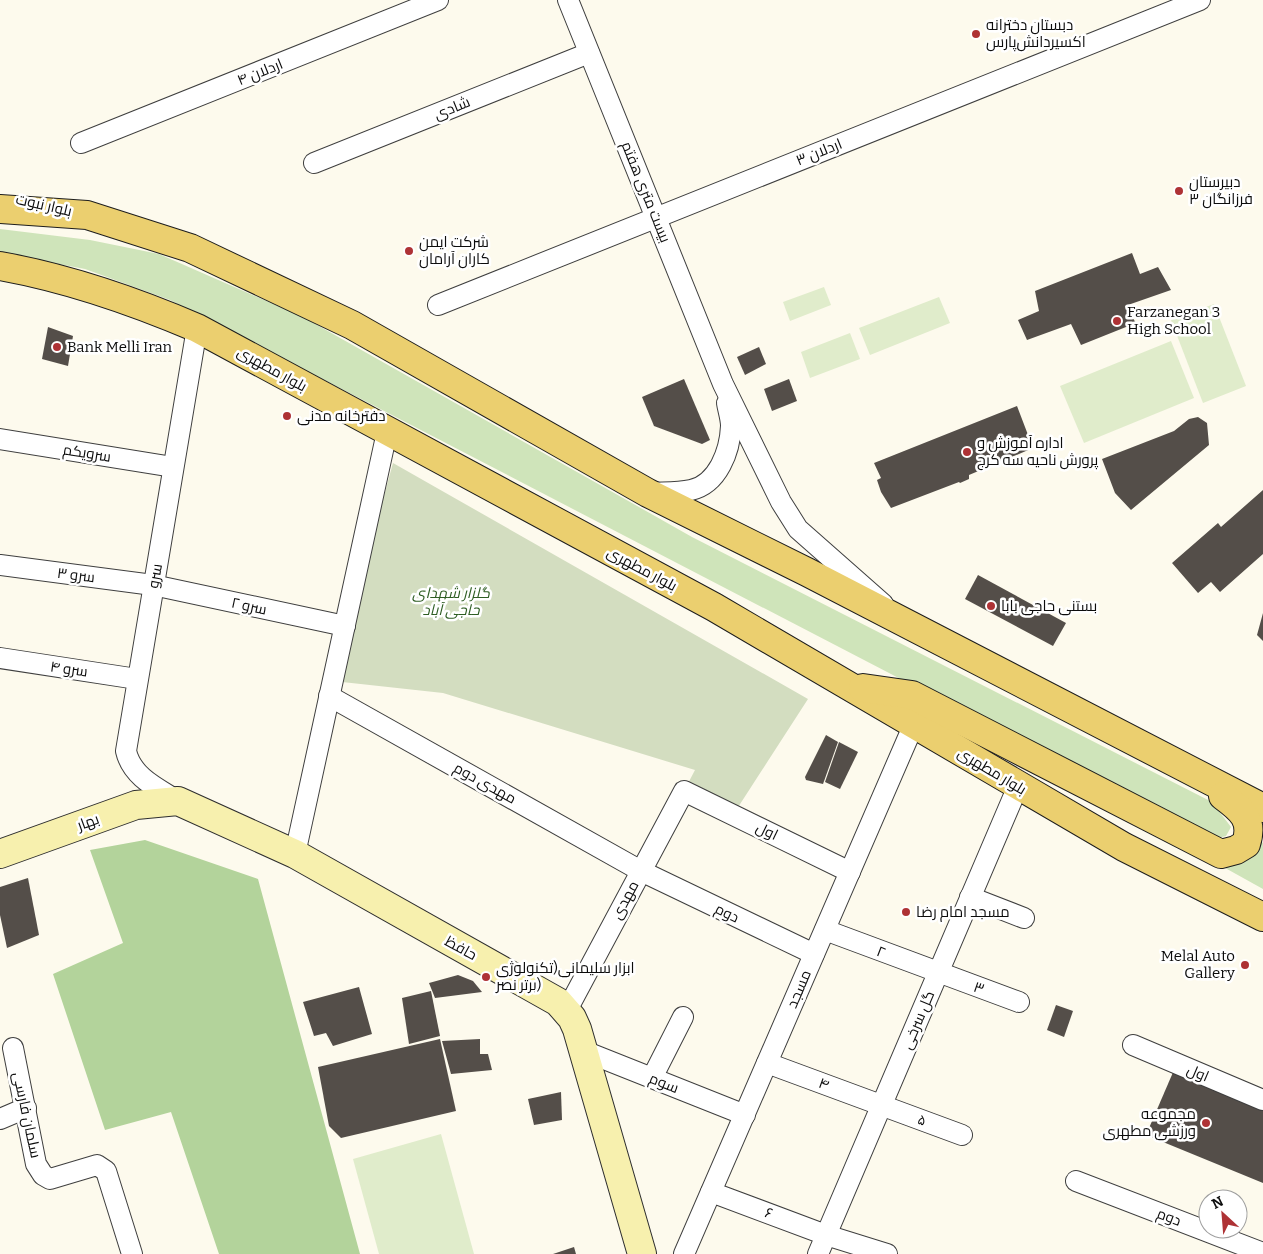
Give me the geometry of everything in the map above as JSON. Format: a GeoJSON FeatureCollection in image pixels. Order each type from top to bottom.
{"type":"FeatureCollection","features":[{"type":"Feature","properties":{"kind":"main road","name":"بلوار نبوت"},"geometry":{"type":"LineString","coordinates":[[0,196],[87,215]]}},
{"type":"Feature","properties":{"kind":"main road"},"geometry":{"type":"LineString","coordinates":[[0,209],[87,215],[190,248],[352,325],[648,493],[904,622],[1263,808]]}},
{"type":"Feature","properties":{"kind":"main road","name":"بلوار مطهری"},"geometry":{"type":"LineString","coordinates":[[0,266],[59,279],[156,310],[197,328],[714,607],[1124,847],[1263,917]]}},
{"type":"Feature","properties":{"kind":"main road"},"geometry":{"type":"LineString","coordinates":[[849,686],[912,696],[1221,854],[1236,850],[1246,844],[1251,830],[1246,819],[1230,801],[1187,767]]}},
{"type":"Feature","properties":{"kind":"street","name":"اردلان ۴"},"geometry":{"type":"LineString","coordinates":[[81,143],[438,0]]}},
{"type":"Feature","properties":{"kind":"street","name":"بیست متری هفتم"},"geometry":{"type":"LineString","coordinates":[[568,0],[723,384]]}},
{"type":"Feature","properties":{"kind":"street","name":"اردلان ۳"},"geometry":{"type":"LineString","coordinates":[[438,305],[1200,0]]}},
{"type":"Feature","properties":{"kind":"street","name":"شادی"},"geometry":{"type":"LineString","coordinates":[[314,163],[590,53]]}},
{"type":"Feature","properties":{"kind":"street","name":"سرو"},"geometry":{"type":"LineString","coordinates":[[178,800],[137,773],[128,760],[126,751],[197,328]]}},
{"type":"Feature","properties":{"kind":"street"},"geometry":{"type":"LineString","coordinates":[[648,493],[692,490],[709,482],[720,470],[731,425],[723,384]]}},
{"type":"Feature","properties":{"kind":"street"},"geometry":{"type":"LineString","coordinates":[[723,384],[781,502],[798,529],[904,622]]}},
{"type":"Feature","properties":{"kind":"street"},"geometry":{"type":"LineString","coordinates":[[295,854],[387,432]]}},
{"type":"Feature","properties":{"kind":"street","name":"سرویکم"},"geometry":{"type":"LineString","coordinates":[[0,439],[173,467]]}},
{"type":"Feature","properties":{"kind":"street","name":"سرو ۳"},"geometry":{"type":"LineString","coordinates":[[0,565],[153,585]]}},
{"type":"Feature","properties":{"kind":"street","name":"سرو ۲"},"geometry":{"type":"LineString","coordinates":[[153,585],[345,626]]}},
{"type":"Feature","properties":{"kind":"street","name":"سرو ۴"},"geometry":{"type":"LineString","coordinates":[[0,658],[137,679]]}},
{"type":"Feature","properties":{"kind":"street","name":"مهدی دوم"},"geometry":{"type":"LineString","coordinates":[[330,696],[641,871]]}},
{"type":"Feature","properties":{"kind":"street","name":"مسجد"},"geometry":{"type":"LineString","coordinates":[[684,1254],[914,724]]}},
{"type":"Feature","properties":{"kind":"street","name":"گل سرخی"},"geometry":{"type":"LineString","coordinates":[[818,1254],[1018,786]]}},
{"type":"Feature","properties":{"kind":"street","name":"مهدی"},"geometry":{"type":"LineString","coordinates":[[567,1010],[684,790]]}},
{"type":"Feature","properties":{"kind":"street","name":"اول"},"geometry":{"type":"LineString","coordinates":[[684,790],[850,872]]}},
{"type":"Feature","properties":{"kind":"street","name":"حافظ"},"geometry":{"type":"LineString","coordinates":[[178,800],[295,854],[558,1002],[567,1010]]}},
{"type":"Feature","properties":{"kind":"street","name":"بهار"},"geometry":{"type":"LineString","coordinates":[[0,854],[136,805],[178,800]]}},
{"type":"Feature","properties":{"kind":"street","name":"دوم"},"geometry":{"type":"LineString","coordinates":[[641,871],[814,954]]}},
{"type":"Feature","properties":{"kind":"street"},"geometry":{"type":"LineString","coordinates":[[970,897],[1024,918]]}},
{"type":"Feature","properties":{"kind":"street","name":"۲"},"geometry":{"type":"LineString","coordinates":[[825,930],[938,974]]}},
{"type":"Feature","properties":{"kind":"street","name":"۳"},"geometry":{"type":"LineString","coordinates":[[938,974],[1020,1002]]}},
{"type":"Feature","properties":{"kind":"street"},"geometry":{"type":"LineString","coordinates":[[567,1010],[572,1018],[584,1051],[642,1254]]}},
{"type":"Feature","properties":{"kind":"street"},"geometry":{"type":"LineString","coordinates":[[652,1078],[683,1017]]}},
{"type":"Feature","properties":{"kind":"street","name":"اول"},"geometry":{"type":"LineString","coordinates":[[1133,1045],[1263,1100]]}},
{"type":"Feature","properties":{"kind":"street","name":"سلمان فارسی"},"geometry":{"type":"LineString","coordinates":[[13,1048],[36,1164],[43,1175],[50,1179],[97,1165],[106,1171],[132,1254]]}},
{"type":"Feature","properties":{"kind":"street","name":"سوم"},"geometry":{"type":"LineString","coordinates":[[584,1051],[745,1115]]}},
{"type":"Feature","properties":{"kind":"street","name":"۴"},"geometry":{"type":"LineString","coordinates":[[767,1063],[881,1105]]}},
{"type":"Feature","properties":{"kind":"street","name":"۵"},"geometry":{"type":"LineString","coordinates":[[881,1105],[962,1135]]}},
{"type":"Feature","properties":{"kind":"street"},"geometry":{"type":"LineString","coordinates":[[0,1119],[26,1108]]}},
{"type":"Feature","properties":{"kind":"street","name":"دوم"},"geometry":{"type":"LineString","coordinates":[[1076,1181],[1263,1253]]}},
{"type":"Feature","properties":{"kind":"street","name":"۶"},"geometry":{"type":"LineString","coordinates":[[712,1192],[826,1235],[887,1254]]}},
{"type":"Feature","properties":{"kind":"green space"},"geometry":{"type":"Polygon","coordinates":[[[0,229],[90,240],[159,254],[303,317],[692,537],[1212,802],[1231,827],[1226,836],[1211,840],[170,300],[85,269],[0,253],[0,229]]]}},
{"type":"Feature","properties":{"kind":"green space"},"geometry":{"type":"Polygon","coordinates":[[[824,287],[831,305],[790,321],[783,302],[824,287]]]}},
{"type":"Feature","properties":{"kind":"green space"},"geometry":{"type":"Polygon","coordinates":[[[939,297],[950,323],[870,355],[859,328],[939,297]]]}},
{"type":"Feature","properties":{"kind":"green space"},"geometry":{"type":"Polygon","coordinates":[[[1214,304],[1246,386],[1203,403],[1171,320],[1214,304]]]}},
{"type":"Feature","properties":{"kind":"green space"},"geometry":{"type":"Polygon","coordinates":[[[850,333],[860,359],[810,378],[801,352],[850,333]]]}},
{"type":"Feature","properties":{"kind":"green space"},"geometry":{"type":"Polygon","coordinates":[[[1171,341],[1194,398],[1084,443],[1060,386],[1171,341]]]}},
{"type":"Feature","properties":{"kind":"green space","name":"گلزار شهدای حاجی آباد"},"geometry":{"type":"Polygon","coordinates":[[[393,463],[808,699],[733,815],[684,791],[695,770],[443,693],[333,681],[393,463]]]}},
{"type":"Feature","properties":{"kind":"green space"},"geometry":{"type":"Polygon","coordinates":[[[145,840],[258,879],[360,1254],[219,1254],[171,1112],[105,1130],[53,974],[123,943],[90,850],[145,840]]]}},
{"type":"Feature","properties":{"kind":"green space"},"geometry":{"type":"Polygon","coordinates":[[[1263,842],[1263,889],[1218,864],[1254,852],[1263,842]]]}},
{"type":"Feature","properties":{"kind":"green space"},"geometry":{"type":"Polygon","coordinates":[[[441,1134],[474,1254],[379,1254],[353,1159],[441,1134]]]}},
{"type":"Feature","properties":{"kind":"building"},"geometry":{"type":"Polygon","coordinates":[[[1132,253],[1140,274],[1158,267],[1171,290],[1125,306],[1136,323],[1081,345],[1071,324],[1027,340],[1018,320],[1039,311],[1035,291],[1132,253]]]}},
{"type":"Feature","properties":{"kind":"building","name":"Bank Melli Iran"},"geometry":{"type":"Polygon","coordinates":[[[48,327],[73,336],[68,366],[42,359],[48,327]]]}},
{"type":"Feature","properties":{"kind":"building"},"geometry":{"type":"Polygon","coordinates":[[[759,347],[766,364],[745,375],[737,357],[759,347]]]}},
{"type":"Feature","properties":{"kind":"building"},"geometry":{"type":"Polygon","coordinates":[[[684,379],[710,440],[702,444],[654,426],[642,397],[684,379]]]}},
{"type":"Feature","properties":{"kind":"building"},"geometry":{"type":"Polygon","coordinates":[[[789,379],[797,401],[772,411],[764,389],[789,379]]]}},
{"type":"Feature","properties":{"kind":"building"},"geometry":{"type":"Polygon","coordinates":[[[1017,406],[1033,448],[969,475],[969,479],[960,483],[891,508],[881,492],[877,480],[881,478],[874,463],[1017,406]]]}},
{"type":"Feature","properties":{"kind":"building"},"geometry":{"type":"Polygon","coordinates":[[[1198,417],[1207,423],[1209,445],[1131,510],[1115,493],[1102,459],[1174,431],[1189,419],[1198,417]]]}},
{"type":"Feature","properties":{"kind":"building"},"geometry":{"type":"Polygon","coordinates":[[[1263,490],[1263,554],[1220,592],[1211,582],[1198,593],[1172,563],[1218,523],[1221,527],[1263,490]]]}},
{"type":"Feature","properties":{"kind":"building"},"geometry":{"type":"Polygon","coordinates":[[[978,575],[1066,623],[1053,646],[965,599],[978,575]]]}},
{"type":"Feature","properties":{"kind":"building"},"geometry":{"type":"Polygon","coordinates":[[[1263,613],[1263,641],[1257,635],[1263,613]]]}},
{"type":"Feature","properties":{"kind":"building"},"geometry":{"type":"Polygon","coordinates":[[[826,735],[838,742],[823,784],[806,780],[805,777],[826,735]]]}},
{"type":"Feature","properties":{"kind":"building"},"geometry":{"type":"Polygon","coordinates":[[[839,742],[858,752],[840,789],[825,782],[839,742]]]}},
{"type":"Feature","properties":{"kind":"building"},"geometry":{"type":"Polygon","coordinates":[[[28,878],[39,935],[7,948],[0,915],[0,887],[28,878]]]}},
{"type":"Feature","properties":{"kind":"building"},"geometry":{"type":"Polygon","coordinates":[[[458,975],[473,981],[482,992],[435,998],[429,983],[458,975]]]}},
{"type":"Feature","properties":{"kind":"building"},"geometry":{"type":"Polygon","coordinates":[[[359,987],[372,1034],[333,1046],[326,1033],[314,1036],[303,1002],[359,987]]]}},
{"type":"Feature","properties":{"kind":"building"},"geometry":{"type":"Polygon","coordinates":[[[431,991],[440,1036],[409,1044],[402,998],[431,991]]]}},
{"type":"Feature","properties":{"kind":"building"},"geometry":{"type":"Polygon","coordinates":[[[1056,1005],[1073,1011],[1064,1037],[1047,1030],[1056,1005]]]}},
{"type":"Feature","properties":{"kind":"building"},"geometry":{"type":"Polygon","coordinates":[[[440,1039],[456,1111],[341,1138],[329,1126],[318,1067],[440,1039]]]}},
{"type":"Feature","properties":{"kind":"building"},"geometry":{"type":"Polygon","coordinates":[[[480,1039],[480,1054],[488,1054],[492,1070],[451,1074],[442,1041],[480,1039]]]}},
{"type":"Feature","properties":{"kind":"building"},"geometry":{"type":"Polygon","coordinates":[[[1174,1070],[1263,1107],[1263,1183],[1146,1135],[1174,1070]]]}},
{"type":"Feature","properties":{"kind":"building"},"geometry":{"type":"Polygon","coordinates":[[[561,1092],[562,1120],[534,1125],[528,1099],[561,1092]]]}},
{"type":"Feature","properties":{"kind":"building"},"geometry":{"type":"Polygon","coordinates":[[[574,1247],[576,1254],[553,1254],[574,1247]]]}},
{"type":"Feature","properties":{"kind":"place","name":"دبستان دخترانه اکسیردانش‌پارس"},"geometry":{"type":"Point","coordinates":[976,34]}},
{"type":"Feature","properties":{"kind":"place","name":"دبیرستان فرزانگان ۳"},"geometry":{"type":"Point","coordinates":[1179,191]}},
{"type":"Feature","properties":{"kind":"place","name":"شرکت ایمن کاران آرامان"},"geometry":{"type":"Point","coordinates":[409,251]}},
{"type":"Feature","properties":{"kind":"place","name":"Farzanegan 3 High School"},"geometry":{"type":"Point","coordinates":[1117,321]}},
{"type":"Feature","properties":{"kind":"place","name":"Bank Melli Iran"},"geometry":{"type":"Point","coordinates":[57,347]}},
{"type":"Feature","properties":{"kind":"place","name":"دفترخانه مدنی"},"geometry":{"type":"Point","coordinates":[287,416]}},
{"type":"Feature","properties":{"kind":"place","name":"اداره آموزش و پرورش ناحیه سه کرج"},"geometry":{"type":"Point","coordinates":[967,452]}},
{"type":"Feature","properties":{"kind":"place","name":"بستنی حاجی بابا"},"geometry":{"type":"Point","coordinates":[991,606]}},
{"type":"Feature","properties":{"kind":"place","name":"مسجد امام رضا"},"geometry":{"type":"Point","coordinates":[906,912]}},
{"type":"Feature","properties":{"kind":"place","name":"Melal Auto Gallery"},"geometry":{"type":"Point","coordinates":[1245,965]}},
{"type":"Feature","properties":{"kind":"place","name":"ابزار سلیمانی(تکنولوژی برتر نصر)"},"geometry":{"type":"Point","coordinates":[486,977]}},
{"type":"Feature","properties":{"kind":"place","name":"مجموعه ورزشی مطهری"},"geometry":{"type":"Point","coordinates":[1206,1123]}}]}
